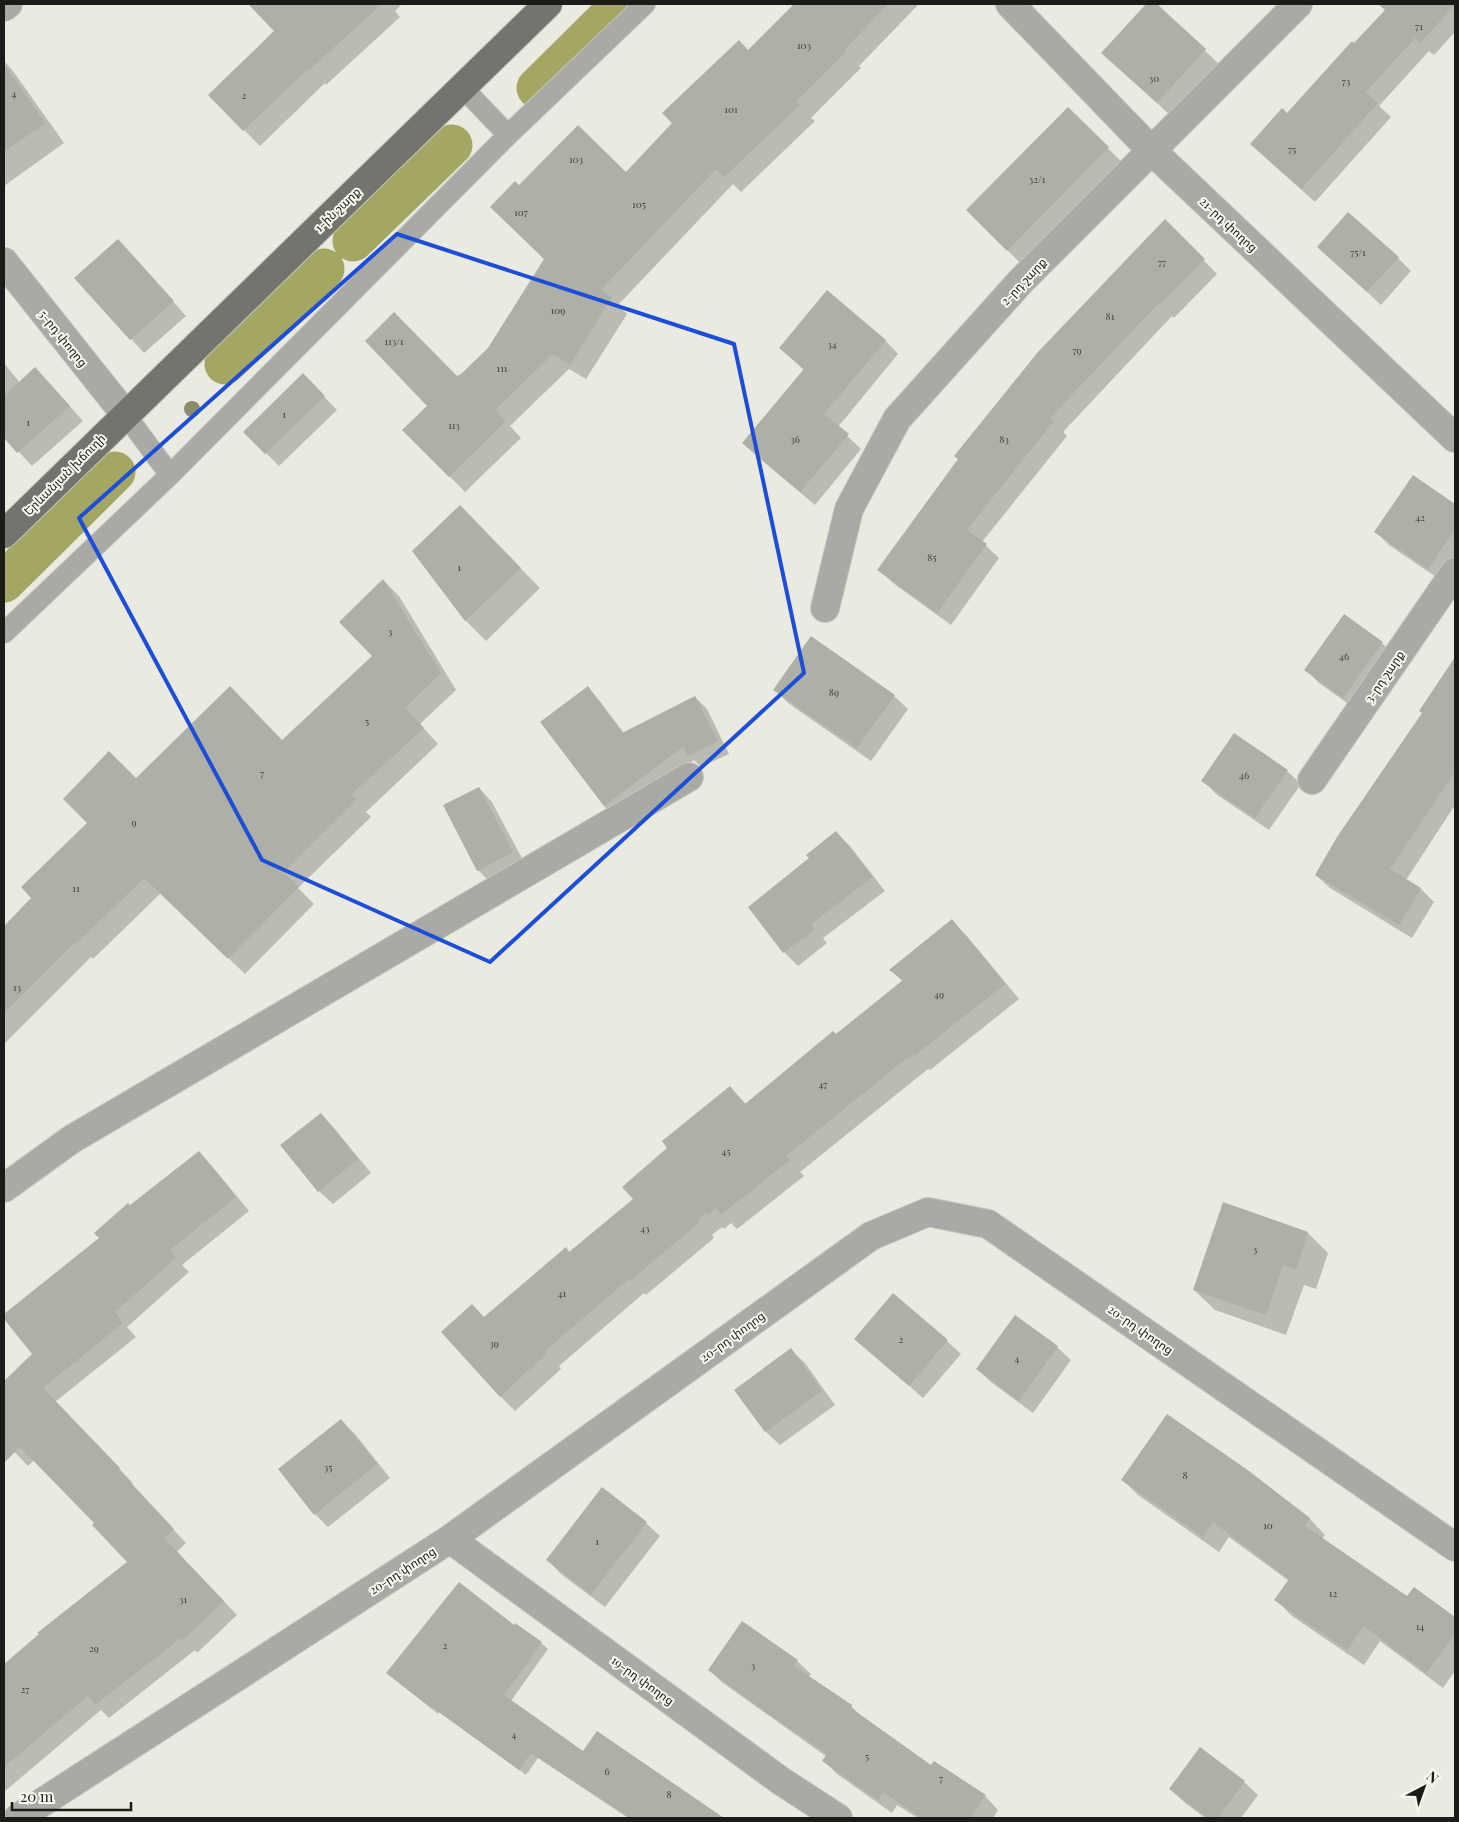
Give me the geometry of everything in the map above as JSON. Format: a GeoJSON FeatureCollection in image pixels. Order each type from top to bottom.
{"type":"FeatureCollection","features":[{"type":"Feature","properties":{"kind":"main road","name":"1-ին շարք"},"geometry":{"type":"LineString","coordinates":[[125,414],[548,4]]}},
{"type":"Feature","properties":{"kind":"main road","name":"Երևանյան խճուղի"},"geometry":{"type":"LineString","coordinates":[[4,534],[125,414]]}},
{"type":"Feature","properties":{"kind":"street"},"geometry":{"type":"LineString","coordinates":[[4,7],[8,4]]}},
{"type":"Feature","properties":{"kind":"street","name":"21-րդ փողոց"},"geometry":{"type":"LineString","coordinates":[[1010,4],[1151,150],[1455,438]]}},
{"type":"Feature","properties":{"kind":"street","name":"2-րդ շարք"},"geometry":{"type":"LineString","coordinates":[[825,608],[849,509],[897,419],[1021,281],[1298,4]]}},
{"type":"Feature","properties":{"kind":"street","name":"5-րդ փողոց"},"geometry":{"type":"LineString","coordinates":[[4,262],[125,414]]}},
{"type":"Feature","properties":{"kind":"street","name":"3-րդ շարք"},"geometry":{"type":"LineString","coordinates":[[1312,780],[1455,572]]}},
{"type":"Feature","properties":{"kind":"street"},"geometry":{"type":"LineString","coordinates":[[4,1188],[72,1139],[690,777]]}},
{"type":"Feature","properties":{"kind":"street","name":"20-րդ փողոց"},"geometry":{"type":"LineString","coordinates":[[18,1818],[450,1539],[872,1236],[928,1212],[988,1224],[1455,1547]]}},
{"type":"Feature","properties":{"kind":"street","name":"19-րդ փողոց"},"geometry":{"type":"LineString","coordinates":[[450,1539],[781,1780],[838,1818]]}},
{"type":"Feature","properties":{"kind":"lane"},"geometry":{"type":"LineString","coordinates":[[4,633],[170,475],[508,135],[645,4]]}},
{"type":"Feature","properties":{"kind":"lane"},"geometry":{"type":"LineString","coordinates":[[462,88],[508,135]]}},
{"type":"Feature","properties":{"kind":"lane"},"geometry":{"type":"LineString","coordinates":[[125,414],[170,475]]}},
{"type":"Feature","properties":{"kind":"highlighted area"},"geometry":{"type":"Polygon","coordinates":[[[397,234],[734,344],[804,673],[490,962],[262,860],[79,518],[397,234]]]}},
{"type":"Feature","properties":{"kind":"building"},"geometry":{"type":"Polygon","coordinates":[[[248,4],[382,4],[308,69],[243,131],[208,95],[274,31],[248,4]]]}},
{"type":"Feature","properties":{"kind":"building"},"geometry":{"type":"Polygon","coordinates":[[[794,4],[888,4],[844,50],[846,52],[797,101],[800,105],[724,177],[716,169],[601,290],[612,297],[570,365],[553,354],[495,410],[506,421],[449,477],[402,430],[427,406],[365,341],[394,312],[457,376],[461,374],[488,348],[544,259],[490,207],[515,181],[519,185],[578,125],[626,172],[672,123],[662,113],[739,40],[748,50],[794,4]]]}},
{"type":"Feature","properties":{"kind":"building"},"geometry":{"type":"Polygon","coordinates":[[[1146,4],[1157,4],[1206,49],[1157,103],[1101,53],[1146,4]]]}},
{"type":"Feature","properties":{"kind":"building"},"geometry":{"type":"Polygon","coordinates":[[[1378,4],[1455,5],[1420,43],[1415,38],[1366,92],[1378,103],[1301,189],[1250,144],[1282,108],[1287,113],[1352,41],[1354,43],[1385,10],[1378,4]]]}},
{"type":"Feature","properties":{"kind":"building"},"geometry":{"type":"Polygon","coordinates":[[[4,64],[45,123],[4,152],[4,64]]]}},
{"type":"Feature","properties":{"kind":"building"},"geometry":{"type":"Polygon","coordinates":[[[1068,107],[1109,147],[1007,251],[966,210],[1068,107]]]}},
{"type":"Feature","properties":{"kind":"building"},"geometry":{"type":"Polygon","coordinates":[[[1348,212],[1399,257],[1367,292],[1317,247],[1348,212]]]}},
{"type":"Feature","properties":{"kind":"building"},"geometry":{"type":"Polygon","coordinates":[[[1165,219],[1205,259],[1158,304],[1050,418],[1054,421],[967,530],[987,544],[937,613],[877,570],[958,459],[954,456],[1038,352],[1165,219]]]}},
{"type":"Feature","properties":{"kind":"building"},"geometry":{"type":"Polygon","coordinates":[[[118,239],[174,301],[130,340],[74,278],[118,239]]]}},
{"type":"Feature","properties":{"kind":"building"},"geometry":{"type":"Polygon","coordinates":[[[827,290],[886,340],[824,414],[849,434],[800,492],[742,443],[804,369],[779,348],[827,290]]]}},
{"type":"Feature","properties":{"kind":"building"},"geometry":{"type":"Polygon","coordinates":[[[35,367],[70,406],[17,453],[4,438],[4,396],[35,367]]]}},
{"type":"Feature","properties":{"kind":"building"},"geometry":{"type":"Polygon","coordinates":[[[303,373],[325,396],[265,454],[243,432],[303,373]]]}},
{"type":"Feature","properties":{"kind":"building"},"geometry":{"type":"Polygon","coordinates":[[[1413,475],[1455,504],[1455,530],[1428,569],[1374,532],[1413,475]]]}},
{"type":"Feature","properties":{"kind":"building"},"geometry":{"type":"Polygon","coordinates":[[[460,505],[521,568],[465,621],[412,551],[460,505]]]}},
{"type":"Feature","properties":{"kind":"building"},"geometry":{"type":"Polygon","coordinates":[[[383,579],[441,673],[405,708],[424,728],[351,795],[356,800],[283,872],[299,887],[228,959],[144,878],[76,944],[75,942],[4,1013],[4,926],[31,898],[21,887],[87,823],[63,799],[109,751],[136,778],[230,686],[282,740],[372,656],[339,622],[383,579]]]}},
{"type":"Feature","properties":{"kind":"building"},"geometry":{"type":"Polygon","coordinates":[[[1344,614],[1383,642],[1343,698],[1304,670],[1344,614]]]}},
{"type":"Feature","properties":{"kind":"building"},"geometry":{"type":"Polygon","coordinates":[[[811,636],[895,695],[857,748],[773,690],[811,636]]]}},
{"type":"Feature","properties":{"kind":"building"},"geometry":{"type":"Polygon","coordinates":[[[1455,657],[1455,772],[1390,869],[1421,888],[1399,925],[1315,875],[1337,837],[1422,713],[1419,711],[1455,657]]]}},
{"type":"Feature","properties":{"kind":"building"},"geometry":{"type":"Polygon","coordinates":[[[588,686],[622,733],[695,696],[718,741],[688,756],[683,747],[604,806],[540,722],[588,686]]]}},
{"type":"Feature","properties":{"kind":"building"},"geometry":{"type":"Polygon","coordinates":[[[1234,733],[1288,770],[1255,818],[1201,781],[1234,733]]]}},
{"type":"Feature","properties":{"kind":"building"},"geometry":{"type":"Polygon","coordinates":[[[479,787],[513,852],[477,871],[443,805],[479,787]]]}},
{"type":"Feature","properties":{"kind":"building"},"geometry":{"type":"Polygon","coordinates":[[[836,831],[873,877],[811,924],[815,929],[783,953],[748,907],[809,858],[806,855],[836,831]]]}},
{"type":"Feature","properties":{"kind":"building"},"geometry":{"type":"Polygon","coordinates":[[[952,919],[1005,984],[914,1056],[912,1054],[786,1156],[790,1160],[721,1215],[716,1208],[708,1215],[706,1213],[698,1220],[700,1222],[630,1281],[629,1279],[545,1351],[547,1353],[500,1397],[441,1332],[472,1304],[484,1317],[566,1247],[569,1252],[633,1199],[622,1187],[667,1148],[662,1141],[730,1086],[745,1104],[833,1031],[836,1034],[903,980],[889,970],[952,919]]]}},
{"type":"Feature","properties":{"kind":"building"},"geometry":{"type":"Polygon","coordinates":[[[321,1113],[358,1159],[318,1192],[280,1145],[321,1113]]]}},
{"type":"Feature","properties":{"kind":"building"},"geometry":{"type":"Polygon","coordinates":[[[199,1151],[236,1197],[170,1250],[176,1258],[115,1312],[123,1323],[43,1388],[120,1468],[119,1470],[174,1529],[164,1538],[224,1601],[183,1640],[181,1638],[95,1705],[88,1696],[4,1767],[4,1664],[39,1634],[37,1633],[127,1562],[92,1525],[94,1523],[20,1447],[4,1463],[4,1381],[32,1354],[4,1319],[4,1314],[99,1238],[94,1233],[128,1203],[130,1205],[199,1151]]]}},
{"type":"Feature","properties":{"kind":"building"},"geometry":{"type":"Polygon","coordinates":[[[1223,1202],[1308,1232],[1296,1270],[1283,1265],[1266,1315],[1193,1290],[1223,1202]]]}},
{"type":"Feature","properties":{"kind":"building"},"geometry":{"type":"Polygon","coordinates":[[[893,1293],[948,1340],[909,1386],[854,1339],[893,1293]]]}},
{"type":"Feature","properties":{"kind":"building"},"geometry":{"type":"Polygon","coordinates":[[[1015,1315],[1058,1346],[1019,1401],[976,1369],[1015,1315]]]}},
{"type":"Feature","properties":{"kind":"building"},"geometry":{"type":"Polygon","coordinates":[[[791,1348],[822,1391],[765,1432],[734,1390],[791,1348]]]}},
{"type":"Feature","properties":{"kind":"building"},"geometry":{"type":"Polygon","coordinates":[[[1167,1414],[1249,1471],[1310,1518],[1305,1526],[1407,1596],[1414,1587],[1455,1617],[1455,1634],[1426,1673],[1364,1626],[1347,1650],[1274,1600],[1289,1579],[1213,1522],[1203,1537],[1121,1480],[1167,1414]]]}},
{"type":"Feature","properties":{"kind":"building"},"geometry":{"type":"Polygon","coordinates":[[[341,1419],[377,1464],[314,1515],[278,1469],[341,1419]]]}},
{"type":"Feature","properties":{"kind":"building"},"geometry":{"type":"Polygon","coordinates":[[[602,1487],[647,1522],[591,1595],[546,1560],[602,1487]]]}},
{"type":"Feature","properties":{"kind":"building"},"geometry":{"type":"Polygon","coordinates":[[[459,1582],[514,1625],[515,1623],[542,1642],[504,1695],[583,1751],[597,1731],[724,1818],[630,1818],[531,1753],[519,1770],[431,1708],[386,1673],[459,1582]]]}},
{"type":"Feature","properties":{"kind":"building"},"geometry":{"type":"Polygon","coordinates":[[[742,1621],[798,1660],[794,1666],[852,1705],[851,1708],[931,1765],[934,1761],[986,1795],[970,1818],[922,1818],[883,1792],[878,1800],[822,1761],[827,1754],[708,1670],[742,1621]]]}},
{"type":"Feature","properties":{"kind":"building"},"geometry":{"type":"Polygon","coordinates":[[[1200,1747],[1245,1781],[1218,1818],[1208,1818],[1169,1789],[1200,1747]]]}},
{"type":"Feature","properties":{"kind":"waterway"},"geometry":{"type":"LineString","coordinates":[[537,88],[622,4]]}},
{"type":"Feature","properties":{"kind":"waterway"},"geometry":{"type":"LineString","coordinates":[[353,241],[452,145]]}},
{"type":"Feature","properties":{"kind":"waterway"},"geometry":{"type":"LineString","coordinates":[[225,364],[324,269]]}},
{"type":"Feature","properties":{"kind":"waterway"},"geometry":{"type":"LineString","coordinates":[[4,582],[115,472]]}}]}
